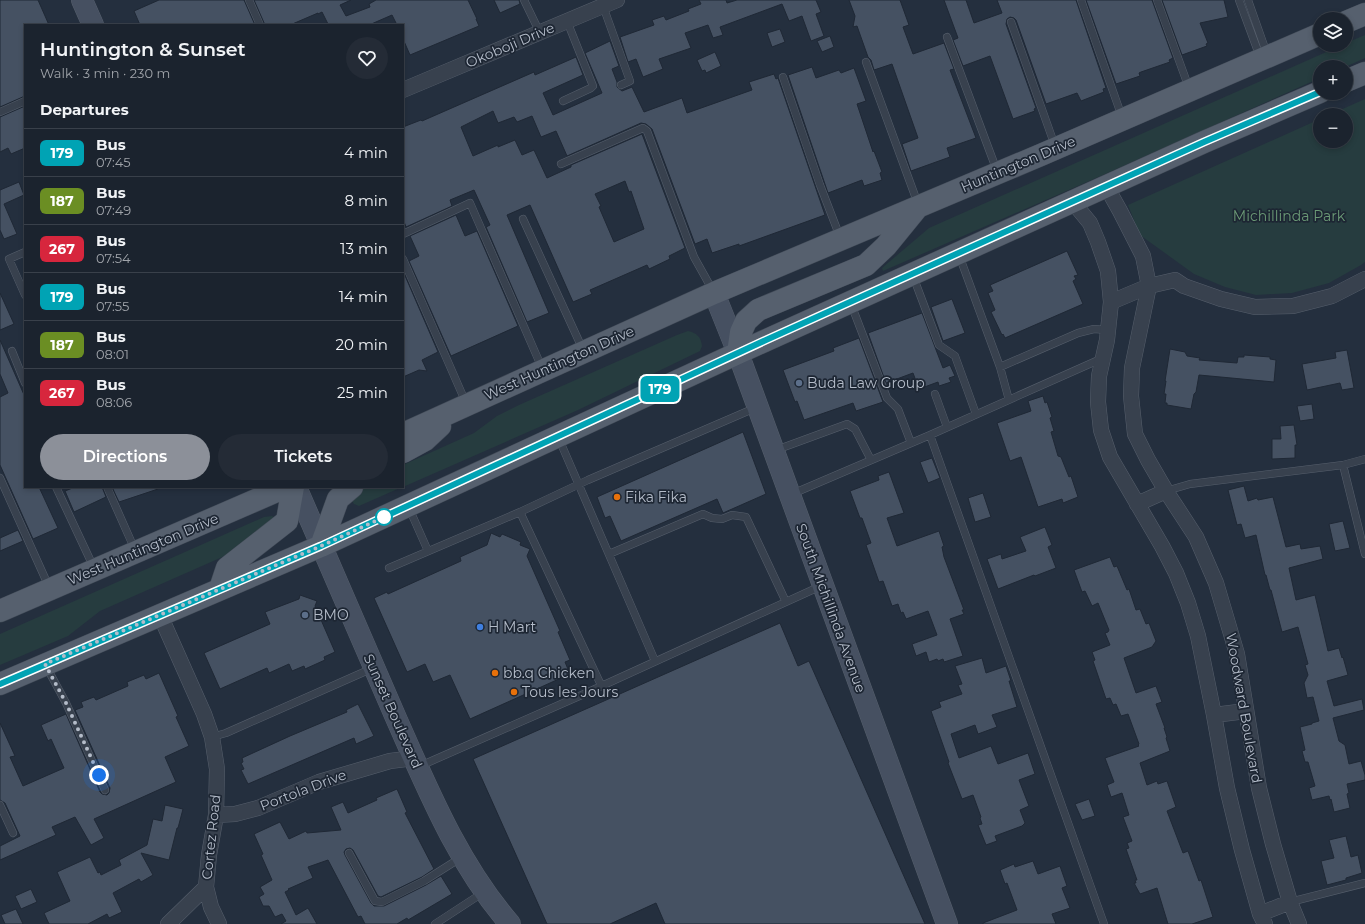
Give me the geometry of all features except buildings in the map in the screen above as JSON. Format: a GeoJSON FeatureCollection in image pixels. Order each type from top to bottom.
{"type":"FeatureCollection","features":[{"type":"Feature","properties":{"kind":"main road"},"geometry":{"type":"LineString","coordinates":[[82,0],[93,24]]}},
{"type":"Feature","properties":{"kind":"main road"},"geometry":{"type":"LineString","coordinates":[[1353,19],[1365,14]]}},
{"type":"Feature","properties":{"kind":"main road","name":"Huntington Drive"},"geometry":{"type":"LineString","coordinates":[[714,293],[998,173],[1313,37]]}},
{"type":"Feature","properties":{"kind":"main road"},"geometry":{"type":"LineString","coordinates":[[1353,78],[1365,73]]}},
{"type":"Feature","properties":{"kind":"main road"},"geometry":{"type":"LineString","coordinates":[[0,684],[321,546],[738,353],[1072,201],[1313,95]]}},
{"type":"Feature","properties":{"kind":"main road"},"geometry":{"type":"LineString","coordinates":[[738,353],[741,332],[746,321],[758,310],[866,265],[886,246],[919,206]]}},
{"type":"Feature","properties":{"kind":"main road","name":"West Huntington Drive"},"geometry":{"type":"LineString","coordinates":[[404,434],[714,293]]}},
{"type":"Feature","properties":{"kind":"main road","name":"South Michillinda Avenue"},"geometry":{"type":"LineString","coordinates":[[714,293],[738,353],[947,924]]}},
{"type":"Feature","properties":{"kind":"main road"},"geometry":{"type":"LineString","coordinates":[[404,451],[425,440],[462,407]]}},
{"type":"Feature","properties":{"kind":"main road","name":"West Huntington Drive"},"geometry":{"type":"LineString","coordinates":[[0,611],[284,488]]}},
{"type":"Feature","properties":{"kind":"main road"},"geometry":{"type":"LineString","coordinates":[[220,589],[227,568],[286,521],[295,488]]}},
{"type":"Feature","properties":{"kind":"main road","name":"Sunset Boulevard"},"geometry":{"type":"LineString","coordinates":[[295,488],[440,816],[462,857],[504,922]]}},
{"type":"Feature","properties":{"kind":"main road"},"geometry":{"type":"LineString","coordinates":[[321,546],[338,499],[351,488]]}},
{"type":"Feature","properties":{"kind":"street","name":"Okoboji Drive"},"geometry":{"type":"LineString","coordinates":[[404,90],[618,0]]}},
{"type":"Feature","properties":{"kind":"street","name":"Woodward Boulevard"},"geometry":{"type":"LineString","coordinates":[[1106,186],[1143,256],[1149,286],[1132,368],[1130,396],[1135,434],[1166,491],[1196,536],[1216,583],[1237,654],[1259,788],[1290,902],[1299,924]]}},
{"type":"Feature","properties":{"kind":"street"},"geometry":{"type":"LineString","coordinates":[[1072,201],[1090,223],[1098,242],[1108,271],[1112,302],[1107,340],[1099,376],[1098,402],[1101,430],[1110,457],[1162,546],[1176,573],[1188,603],[1198,636],[1227,788],[1242,850],[1263,919],[1290,902]]}},
{"type":"Feature","properties":{"kind":"street"},"geometry":{"type":"LineString","coordinates":[[1112,302],[1149,286],[1175,280],[1184,286],[1221,299],[1255,307],[1294,306],[1332,296],[1365,279]]}},
{"type":"Feature","properties":{"kind":"street"},"geometry":{"type":"LineString","coordinates":[[1137,504],[1166,491]]}},
{"type":"Feature","properties":{"kind":"street","name":"Cortez Road"},"geometry":{"type":"LineString","coordinates":[[160,615],[204,714],[212,737],[217,769],[216,815],[209,855],[206,887],[211,907],[219,924]]}},
{"type":"Feature","properties":{"kind":"street"},"geometry":{"type":"LineString","coordinates":[[1214,715],[1246,712]]}},
{"type":"Feature","properties":{"kind":"street","name":"Portola Drive"},"geometry":{"type":"LineString","coordinates":[[216,815],[235,814],[258,808],[319,782],[390,761],[416,762]]}},
{"type":"Feature","properties":{"kind":"street"},"geometry":{"type":"LineString","coordinates":[[168,924],[206,887]]}},
{"type":"Feature","properties":{"kind":"lane"},"geometry":{"type":"LineString","coordinates":[[249,0],[260,24]]}},
{"type":"Feature","properties":{"kind":"lane"},"geometry":{"type":"LineString","coordinates":[[524,0],[540,33]]}},
{"type":"Feature","properties":{"kind":"lane"},"geometry":{"type":"LineString","coordinates":[[1082,0],[1123,119]]}},
{"type":"Feature","properties":{"kind":"lane"},"geometry":{"type":"LineString","coordinates":[[1157,0],[1189,90]]}},
{"type":"Feature","properties":{"kind":"lane"},"geometry":{"type":"LineString","coordinates":[[1238,0],[1264,58]]}},
{"type":"Feature","properties":{"kind":"lane"},"geometry":{"type":"LineString","coordinates":[[1248,0],[1264,58]]}},
{"type":"Feature","properties":{"kind":"lane"},"geometry":{"type":"LineString","coordinates":[[602,6],[630,81],[621,85]]}},
{"type":"Feature","properties":{"kind":"lane"},"geometry":{"type":"LineString","coordinates":[[563,101],[593,86],[567,21]]}},
{"type":"Feature","properties":{"kind":"lane"},"geometry":{"type":"LineString","coordinates":[[1011,22],[1056,148]]}},
{"type":"Feature","properties":{"kind":"lane"},"geometry":{"type":"LineString","coordinates":[[947,37],[998,173]]}},
{"type":"Feature","properties":{"kind":"lane"},"geometry":{"type":"LineString","coordinates":[[866,62],[919,206]]}},
{"type":"Feature","properties":{"kind":"lane"},"geometry":{"type":"LineString","coordinates":[[783,77],[820,185],[841,239]]}},
{"type":"Feature","properties":{"kind":"lane"},"geometry":{"type":"LineString","coordinates":[[0,112],[24,101]]}},
{"type":"Feature","properties":{"kind":"lane"},"geometry":{"type":"LineString","coordinates":[[561,164],[643,128],[647,131],[694,257],[714,293]]}},
{"type":"Feature","properties":{"kind":"lane"},"geometry":{"type":"LineString","coordinates":[[404,234],[470,203],[543,370]]}},
{"type":"Feature","properties":{"kind":"lane"},"geometry":{"type":"LineString","coordinates":[[522,219],[584,352]]}},
{"type":"Feature","properties":{"kind":"lane"},"geometry":{"type":"LineString","coordinates":[[24,252],[9,259],[24,293]]}},
{"type":"Feature","properties":{"kind":"lane"},"geometry":{"type":"LineString","coordinates":[[958,253],[1000,367],[1009,400]]}},
{"type":"Feature","properties":{"kind":"lane"},"geometry":{"type":"LineString","coordinates":[[404,262],[462,407]]}},
{"type":"Feature","properties":{"kind":"lane"},"geometry":{"type":"LineString","coordinates":[[912,274],[939,345],[955,356],[976,414]]}},
{"type":"Feature","properties":{"kind":"lane"},"geometry":{"type":"LineString","coordinates":[[850,302],[887,398],[898,409],[911,443]]}},
{"type":"Feature","properties":{"kind":"lane"},"geometry":{"type":"LineString","coordinates":[[1000,367],[1078,333],[1094,329],[1108,330]]}},
{"type":"Feature","properties":{"kind":"lane"},"geometry":{"type":"LineString","coordinates":[[12,351],[24,381]]}},
{"type":"Feature","properties":{"kind":"lane"},"geometry":{"type":"LineString","coordinates":[[790,495],[947,428],[1103,358]]}},
{"type":"Feature","properties":{"kind":"lane"},"geometry":{"type":"LineString","coordinates":[[935,394],[947,428]]}},
{"type":"Feature","properties":{"kind":"lane"},"geometry":{"type":"LineString","coordinates":[[389,568],[520,512],[579,484],[757,407]]}},
{"type":"Feature","properties":{"kind":"lane"},"geometry":{"type":"LineString","coordinates":[[774,451],[847,424],[855,429],[871,460]]}},
{"type":"Feature","properties":{"kind":"lane"},"geometry":{"type":"LineString","coordinates":[[930,435],[1104,924]]}},
{"type":"Feature","properties":{"kind":"lane"},"geometry":{"type":"LineString","coordinates":[[558,436],[655,661]]}},
{"type":"Feature","properties":{"kind":"lane"},"geometry":{"type":"LineString","coordinates":[[1166,491],[1190,484],[1343,465],[1365,459]]}},
{"type":"Feature","properties":{"kind":"lane"},"geometry":{"type":"LineString","coordinates":[[1343,465],[1365,554]]}},
{"type":"Feature","properties":{"kind":"lane"},"geometry":{"type":"LineString","coordinates":[[0,478],[50,589]]}},
{"type":"Feature","properties":{"kind":"lane"},"geometry":{"type":"LineString","coordinates":[[56,488],[95,570]]}},
{"type":"Feature","properties":{"kind":"lane"},"geometry":{"type":"LineString","coordinates":[[107,488],[136,552]]}},
{"type":"Feature","properties":{"kind":"lane"},"geometry":{"type":"LineString","coordinates":[[408,506],[428,551]]}},
{"type":"Feature","properties":{"kind":"lane"},"geometry":{"type":"LineString","coordinates":[[520,512],[601,685]]}},
{"type":"Feature","properties":{"kind":"lane"},"geometry":{"type":"LineString","coordinates":[[609,554],[704,514],[712,518],[722,519],[732,515],[746,517],[786,602]]}},
{"type":"Feature","properties":{"kind":"lane"},"geometry":{"type":"LineString","coordinates":[[416,762],[601,685],[823,585]]}},
{"type":"Feature","properties":{"kind":"lane"},"geometry":{"type":"LineString","coordinates":[[45,664],[66,703],[105,790]]}},
{"type":"Feature","properties":{"kind":"lane"},"geometry":{"type":"LineString","coordinates":[[212,737],[226,733],[374,668]]}},
{"type":"Feature","properties":{"kind":"lane"},"geometry":{"type":"LineString","coordinates":[[0,805],[13,833]]}},
{"type":"Feature","properties":{"kind":"lane"},"geometry":{"type":"LineString","coordinates":[[350,852],[376,901],[382,902],[424,881],[462,857]]}},
{"type":"Feature","properties":{"kind":"lane"},"geometry":{"type":"LineString","coordinates":[[1290,902],[1365,883]]}},
{"type":"Feature","properties":{"kind":"lane"},"geometry":{"type":"LineString","coordinates":[[435,924],[484,892]]}},
{"type":"Feature","properties":{"kind":"green space"},"geometry":{"type":"Polygon","coordinates":[[[1365,35],[1365,58],[1353,63],[1353,60],[1313,60],[1313,81],[883,271],[882,268],[929,228],[1326,52],[1353,52],[1353,40],[1365,35]]]}},
{"type":"Feature","properties":{"kind":"green space","name":"Michillinda Park"},"geometry":{"type":"Polygon","coordinates":[[[1365,99],[1365,262],[1361,265],[1329,283],[1292,293],[1256,295],[1225,287],[1194,274],[1140,235],[1128,205],[1313,122],[1313,148],[1353,148],[1353,108],[1345,108],[1365,99]]]}},
{"type":"Feature","properties":{"kind":"green space"},"geometry":{"type":"Polygon","coordinates":[[[688,331],[696,334],[701,340],[702,346],[700,351],[578,410],[404,487],[404,465],[474,433],[497,416],[519,405],[688,331]]]}},
{"type":"Feature","properties":{"kind":"green space"},"geometry":{"type":"Polygon","coordinates":[[[362,488],[400,488],[359,506],[354,504],[352,501],[353,495],[362,488]]]}},
{"type":"Feature","properties":{"kind":"green space"},"geometry":{"type":"Polygon","coordinates":[[[272,516],[275,518],[245,547],[100,611],[68,636],[0,665],[0,634],[264,517],[272,516]]]}},
{"type":"Feature","properties":{"kind":"bus line","name":"179"},"geometry":{"type":"LineString","coordinates":[[0,684],[321,546],[766,340],[1094,191],[1313,95]]}},
{"type":"Feature","properties":{"kind":"place","name":"Buda Law Group"},"geometry":{"type":"Point","coordinates":[799,383]}},
{"type":"Feature","properties":{"kind":"place","name":"Fika Fika"},"geometry":{"type":"Point","coordinates":[617,497]}},
{"type":"Feature","properties":{"kind":"place","name":"BMO"},"geometry":{"type":"Point","coordinates":[305,615]}},
{"type":"Feature","properties":{"kind":"place","name":"H Mart"},"geometry":{"type":"Point","coordinates":[480,627]}},
{"type":"Feature","properties":{"kind":"place","name":"bb.q Chicken"},"geometry":{"type":"Point","coordinates":[495,673]}},
{"type":"Feature","properties":{"kind":"place","name":"Tous les Jours"},"geometry":{"type":"Point","coordinates":[514,692]}},
{"type":"Feature","properties":{"kind":"route"},"geometry":{"type":"LineString","coordinates":[[99,775],[66,703],[45,664],[321,546],[384,517]]}}]}
